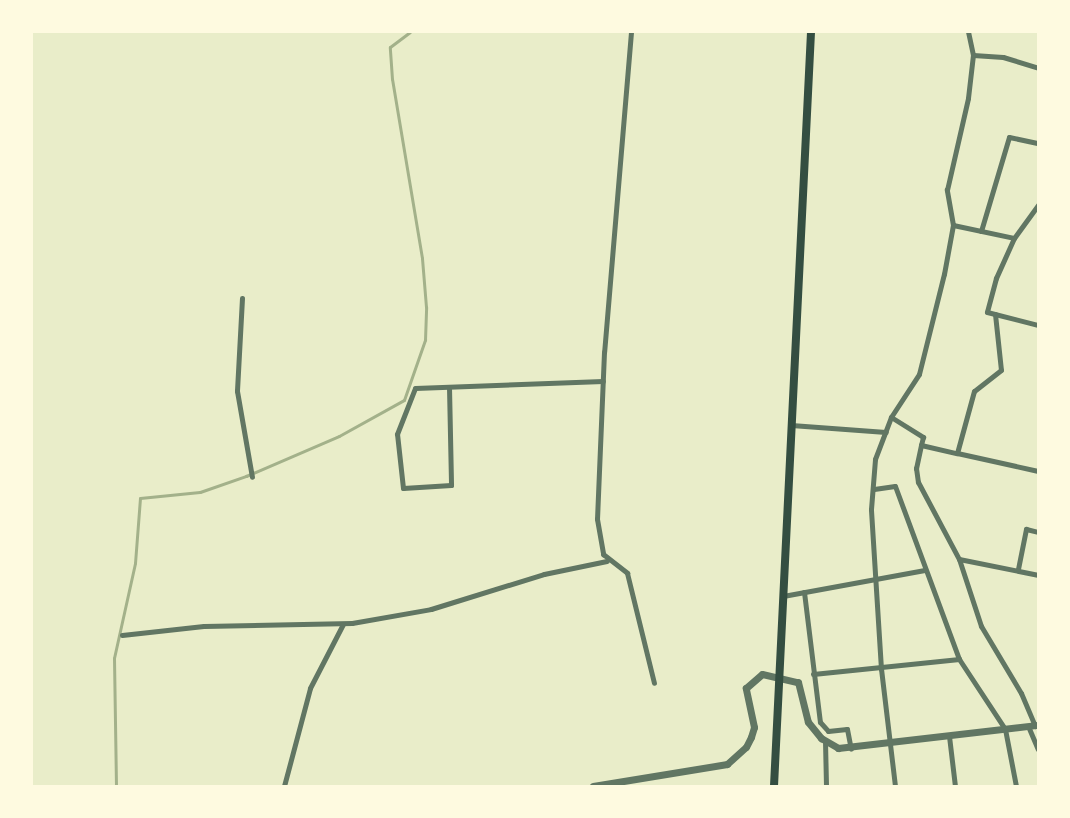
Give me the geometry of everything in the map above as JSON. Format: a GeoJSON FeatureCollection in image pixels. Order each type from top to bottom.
{"type":"FeatureCollection","features":[{"type":"Feature","properties":{"kind":"main road"},"geometry":{"type":"LineString","coordinates":[[774,786],[811,32]]}},
{"type":"Feature","properties":{"kind":"street"},"geometry":{"type":"LineString","coordinates":[[607,561],[597,519],[603,381],[631,32]]}},
{"type":"Feature","properties":{"kind":"street"},"geometry":{"type":"LineString","coordinates":[[895,786],[873,578],[871,509],[876,459],[891,417],[919,374],[927,351],[953,225],[947,190],[968,98],[973,55],[968,32]]}},
{"type":"Feature","properties":{"kind":"street"},"geometry":{"type":"LineString","coordinates":[[973,55],[1003,57],[1038,68]]}},
{"type":"Feature","properties":{"kind":"street"},"geometry":{"type":"LineString","coordinates":[[981,231],[1009,137],[1038,143]]}},
{"type":"Feature","properties":{"kind":"street"},"geometry":{"type":"LineString","coordinates":[[1038,205],[1014,238],[996,278],[987,312],[1038,325]]}},
{"type":"Feature","properties":{"kind":"street"},"geometry":{"type":"LineString","coordinates":[[953,225],[1014,238]]}},
{"type":"Feature","properties":{"kind":"street"},"geometry":{"type":"LineString","coordinates":[[242,298],[237,391],[252,477]]}},
{"type":"Feature","properties":{"kind":"street"},"geometry":{"type":"LineString","coordinates":[[957,453],[974,391],[1001,370],[995,314]]}},
{"type":"Feature","properties":{"kind":"street"},"geometry":{"type":"LineString","coordinates":[[449,387],[451,485],[403,488],[397,434],[408,400],[415,388],[603,381]]}},
{"type":"Feature","properties":{"kind":"street"},"geometry":{"type":"LineString","coordinates":[[891,417],[923,437],[916,475],[959,558],[971,605],[1034,726],[1038,749]]}},
{"type":"Feature","properties":{"kind":"street"},"geometry":{"type":"LineString","coordinates":[[791,425],[886,432]]}},
{"type":"Feature","properties":{"kind":"street"},"geometry":{"type":"LineString","coordinates":[[921,445],[1038,471]]}},
{"type":"Feature","properties":{"kind":"street"},"geometry":{"type":"LineString","coordinates":[[874,489],[895,486],[959,659],[1005,729],[1016,786]]}},
{"type":"Feature","properties":{"kind":"street"},"geometry":{"type":"LineString","coordinates":[[1018,569],[1026,529],[1038,531]]}},
{"type":"Feature","properties":{"kind":"street"},"geometry":{"type":"LineString","coordinates":[[959,558],[1038,575]]}},
{"type":"Feature","properties":{"kind":"street"},"geometry":{"type":"LineString","coordinates":[[122,635],[214,626],[342,624],[431,609],[544,574],[607,561],[627,573],[654,683]]}},
{"type":"Feature","properties":{"kind":"street"},"geometry":{"type":"LineString","coordinates":[[783,596],[925,570]]}},
{"type":"Feature","properties":{"kind":"street"},"geometry":{"type":"LineString","coordinates":[[804,592],[819,722],[828,730],[848,729],[851,749]]}},
{"type":"Feature","properties":{"kind":"street"},"geometry":{"type":"LineString","coordinates":[[284,786],[310,688],[342,624]]}},
{"type":"Feature","properties":{"kind":"street"},"geometry":{"type":"LineString","coordinates":[[813,674],[881,669],[959,659]]}},
{"type":"Feature","properties":{"kind":"street"},"geometry":{"type":"LineString","coordinates":[[593,786],[713,768],[737,757],[746,747],[754,727],[748,702],[750,682],[762,674],[778,675],[801,684],[808,722],[825,741],[851,749],[1034,726]]}},
{"type":"Feature","properties":{"kind":"street"},"geometry":{"type":"LineString","coordinates":[[949,736],[955,786]]}},
{"type":"Feature","properties":{"kind":"street"},"geometry":{"type":"LineString","coordinates":[[825,741],[826,786]]}},
{"type":"Feature","properties":{"kind":"street"},"geometry":{"type":"LineString","coordinates":[[634,786],[639,779]]}},
{"type":"Feature","properties":{"kind":"waterway"},"geometry":{"type":"LineString","coordinates":[[116,786],[114,658],[135,563],[140,498],[200,492],[246,476],[339,436],[404,400],[425,340],[426,307],[422,258],[392,79],[390,47],[410,32]]}}]}
